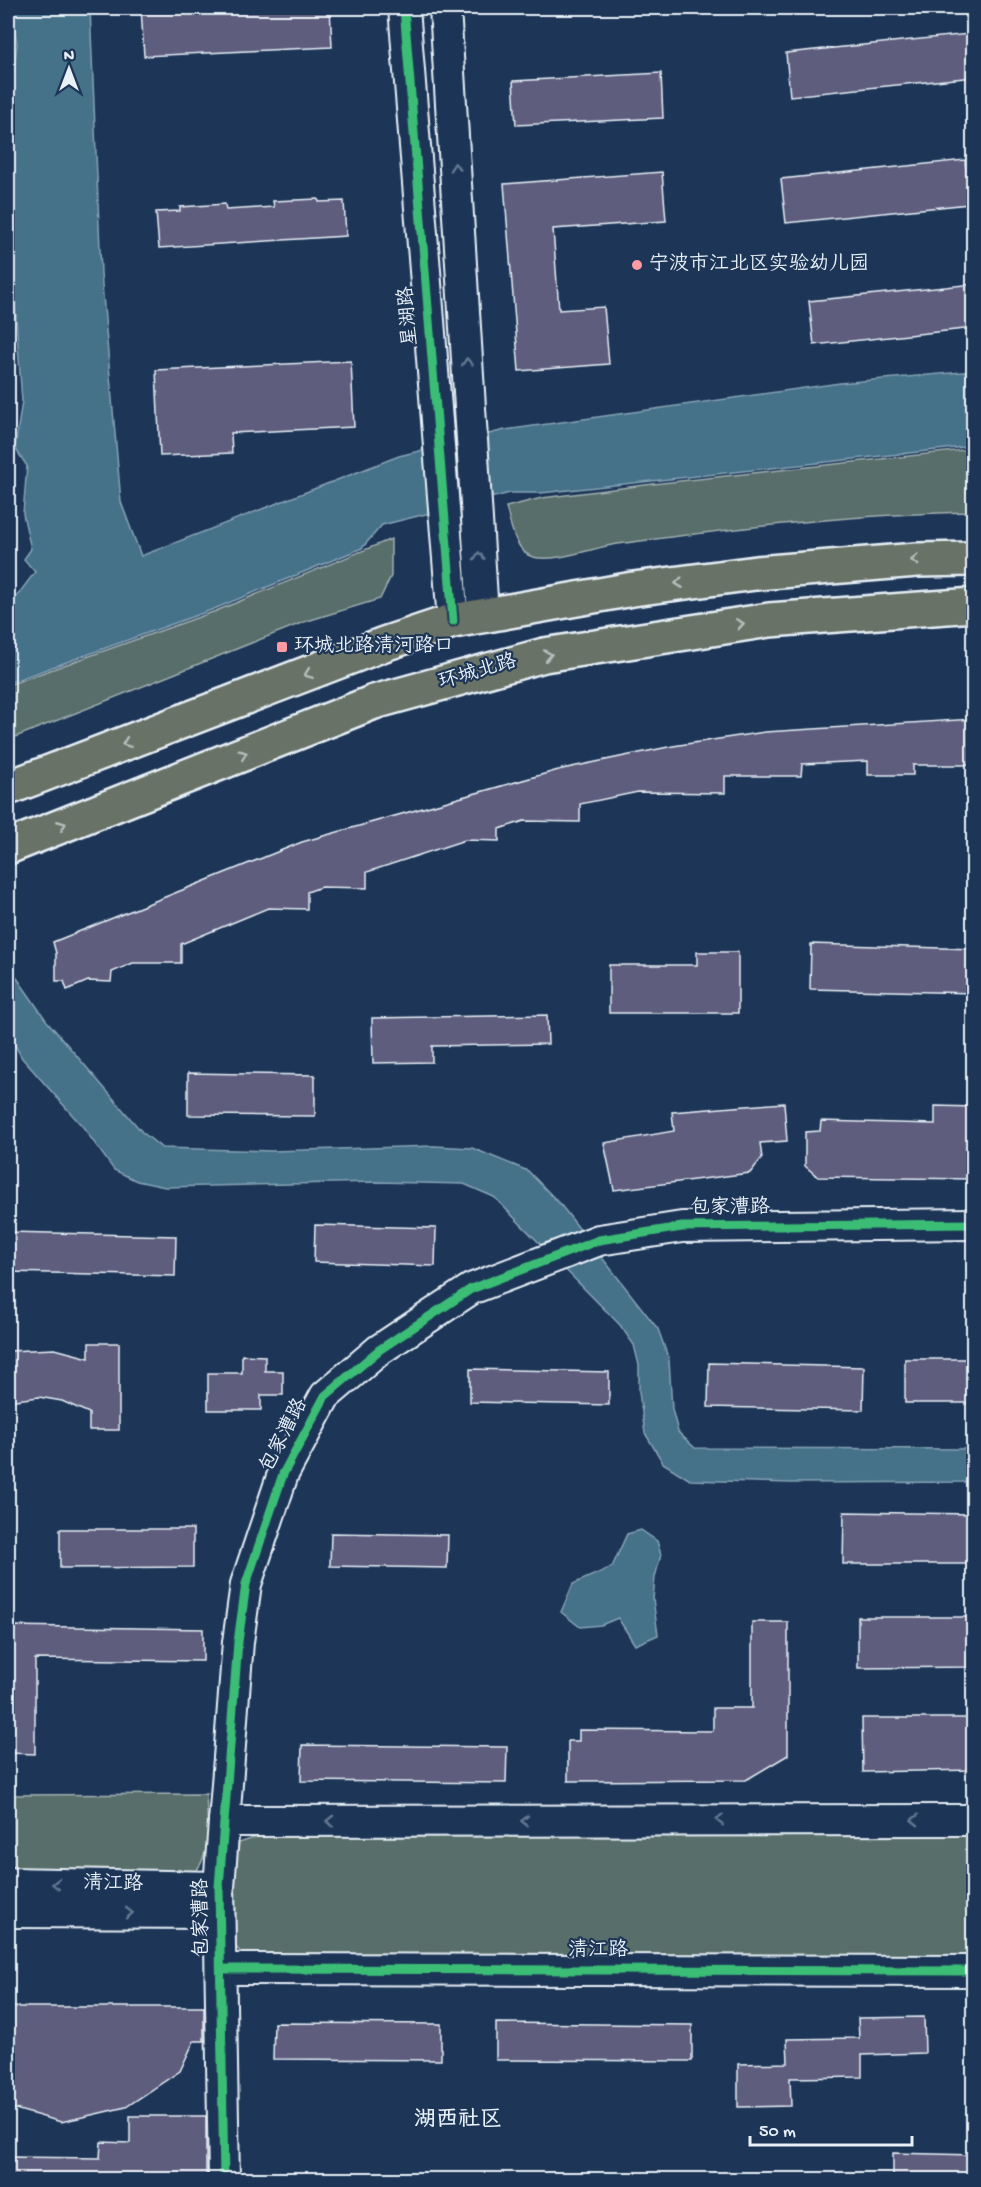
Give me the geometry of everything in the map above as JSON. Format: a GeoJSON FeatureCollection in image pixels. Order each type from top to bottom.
{"type":"FeatureCollection","features":[{"type":"Feature","properties":{"kind":"main road"},"geometry":{"type":"LineString","coordinates":[[8,789],[384,644],[468,618],[633,589],[756,573],[917,560],[974,559]]}},
{"type":"Feature","properties":{"kind":"main road","name":"环城北路"},"geometry":{"type":"LineString","coordinates":[[8,847],[374,702],[544,655],[769,620],[974,606]]}},
{"type":"Feature","properties":{"kind":"street","name":"星湖路"},"geometry":{"type":"LineString","coordinates":[[404,8],[468,618]]}},
{"type":"Feature","properties":{"kind":"street"},"geometry":{"type":"LineString","coordinates":[[445,8],[468,618]]}},
{"type":"Feature","properties":{"kind":"street","name":"包家漕路"},"geometry":{"type":"LineString","coordinates":[[224,2180],[219,1900],[238,1642],[249,1574],[283,1474],[325,1396],[379,1350],[471,1289],[599,1240],[682,1227],[974,1224]]}},
{"type":"Feature","properties":{"kind":"street"},"geometry":{"type":"LineString","coordinates":[[224,1821],[974,1820]]}},
{"type":"Feature","properties":{"kind":"street","name":"清江路"},"geometry":{"type":"LineString","coordinates":[[8,1882],[219,1900]]}},
{"type":"Feature","properties":{"kind":"street","name":"清江路"},"geometry":{"type":"LineString","coordinates":[[8,1912],[219,1900]]}},
{"type":"Feature","properties":{"kind":"street","name":"清江路"},"geometry":{"type":"LineString","coordinates":[[222,1969],[974,1971]]}},
{"type":"Feature","properties":{"kind":"green space"},"geometry":{"type":"Polygon","coordinates":[[[973,449],[973,512],[884,516],[751,527],[618,544],[564,556],[542,558],[533,557],[522,549],[514,536],[506,507],[542,498],[653,484],[973,449]]]}},
{"type":"Feature","properties":{"kind":"green space"},"geometry":{"type":"Polygon","coordinates":[[[391,539],[391,576],[380,599],[304,622],[8,740],[8,685],[216,611],[391,539]]]}},
{"type":"Feature","properties":{"kind":"green space"},"geometry":{"type":"Polygon","coordinates":[[[206,1794],[208,1838],[203,1859],[191,1877],[8,1876],[8,1795],[206,1794]]]}},
{"type":"Feature","properties":{"kind":"green space"},"geometry":{"type":"Polygon","coordinates":[[[973,1831],[973,1961],[248,1961],[236,1947],[235,1860],[239,1843],[263,1835],[973,1831]]]}},
{"type":"Feature","properties":{"kind":"water"},"geometry":{"type":"Polygon","coordinates":[[[11,8],[90,8],[101,273],[121,502],[141,556],[399,456],[505,430],[840,383],[973,371],[973,446],[541,493],[510,493],[382,525],[362,548],[214,609],[8,683],[8,604],[11,604],[35,572],[24,559],[31,549],[23,514],[27,466],[15,448],[22,401],[11,248],[8,237],[8,114],[17,44],[11,8]]]}},
{"type":"Feature","properties":{"kind":"water"},"geometry":{"type":"Polygon","coordinates":[[[8,965],[46,1020],[142,1132],[162,1148],[272,1151],[434,1146],[472,1148],[528,1171],[560,1204],[658,1329],[669,1360],[672,1409],[678,1432],[695,1448],[973,1449],[973,1482],[791,1483],[690,1480],[663,1463],[645,1433],[639,1392],[639,1365],[634,1345],[620,1325],[494,1197],[464,1184],[377,1182],[165,1187],[137,1181],[114,1170],[83,1127],[22,1058],[8,1032],[8,965]]]}},
{"type":"Feature","properties":{"kind":"water"},"geometry":{"type":"Polygon","coordinates":[[[641,1530],[657,1541],[661,1555],[655,1577],[653,1599],[658,1635],[635,1645],[618,1618],[601,1625],[580,1627],[561,1612],[573,1584],[612,1567],[627,1534],[641,1530]]]}},
{"type":"Feature","properties":{"kind":"building"},"geometry":{"type":"Polygon","coordinates":[[[141,8],[330,8],[332,47],[144,56],[141,8]]]}},
{"type":"Feature","properties":{"kind":"building"},"geometry":{"type":"Polygon","coordinates":[[[969,34],[974,77],[790,96],[786,53],[969,34]]]}},
{"type":"Feature","properties":{"kind":"building"},"geometry":{"type":"Polygon","coordinates":[[[661,73],[663,118],[516,125],[513,81],[661,73]]]}},
{"type":"Feature","properties":{"kind":"building"},"geometry":{"type":"Polygon","coordinates":[[[965,160],[969,204],[786,223],[781,179],[965,160]]]}},
{"type":"Feature","properties":{"kind":"building"},"geometry":{"type":"Polygon","coordinates":[[[662,172],[666,221],[553,229],[559,310],[604,307],[609,364],[519,371],[504,184],[662,172]]]}},
{"type":"Feature","properties":{"kind":"building"},"geometry":{"type":"Polygon","coordinates":[[[318,199],[319,202],[344,201],[346,236],[159,248],[156,212],[180,211],[180,207],[225,204],[226,210],[274,207],[273,201],[318,199]]]}},
{"type":"Feature","properties":{"kind":"building"},"geometry":{"type":"Polygon","coordinates":[[[974,284],[974,328],[814,345],[809,301],[974,284]]]}},
{"type":"Feature","properties":{"kind":"building"},"geometry":{"type":"Polygon","coordinates":[[[351,361],[354,427],[231,433],[232,453],[160,456],[156,370],[351,361]]]}},
{"type":"Feature","properties":{"kind":"building"},"geometry":{"type":"Polygon","coordinates":[[[974,719],[974,765],[913,765],[913,775],[868,775],[868,761],[802,764],[801,776],[725,776],[725,793],[638,792],[580,804],[580,822],[524,821],[499,829],[499,841],[465,840],[367,872],[367,888],[321,887],[307,892],[307,909],[268,908],[181,944],[181,963],[133,963],[112,972],[111,982],[88,981],[67,990],[64,981],[56,981],[56,953],[53,942],[302,842],[562,769],[673,746],[765,732],[974,719]]]}},
{"type":"Feature","properties":{"kind":"building"},"geometry":{"type":"Polygon","coordinates":[[[811,944],[974,949],[974,993],[810,989],[811,944]]]}},
{"type":"Feature","properties":{"kind":"building"},"geometry":{"type":"Polygon","coordinates":[[[697,952],[738,952],[738,1013],[609,1013],[609,965],[697,965],[697,952]]]}},
{"type":"Feature","properties":{"kind":"building"},"geometry":{"type":"Polygon","coordinates":[[[547,1015],[548,1044],[432,1046],[432,1062],[373,1063],[372,1018],[547,1015]]]}},
{"type":"Feature","properties":{"kind":"building"},"geometry":{"type":"Polygon","coordinates":[[[188,1073],[315,1075],[315,1116],[188,1115],[188,1073]]]}},
{"type":"Feature","properties":{"kind":"building"},"geometry":{"type":"Polygon","coordinates":[[[784,1103],[787,1141],[760,1143],[762,1158],[750,1173],[614,1190],[604,1143],[674,1131],[672,1112],[784,1103]]]}},
{"type":"Feature","properties":{"kind":"building"},"geometry":{"type":"Polygon","coordinates":[[[935,1106],[974,1107],[974,1179],[818,1177],[805,1166],[805,1132],[820,1131],[821,1121],[935,1124],[935,1106]]]}},
{"type":"Feature","properties":{"kind":"building"},"geometry":{"type":"Polygon","coordinates":[[[315,1225],[436,1228],[435,1266],[314,1262],[315,1225]]]}},
{"type":"Feature","properties":{"kind":"building"},"geometry":{"type":"Polygon","coordinates":[[[8,1232],[176,1236],[175,1276],[8,1272],[8,1232]]]}},
{"type":"Feature","properties":{"kind":"building"},"geometry":{"type":"Polygon","coordinates":[[[89,1343],[119,1343],[119,1430],[89,1430],[89,1413],[62,1401],[39,1397],[8,1401],[8,1351],[55,1349],[89,1358],[89,1343]]]}},
{"type":"Feature","properties":{"kind":"building"},"geometry":{"type":"Polygon","coordinates":[[[242,1355],[265,1356],[265,1371],[283,1371],[283,1395],[261,1395],[261,1410],[208,1410],[208,1373],[242,1373],[242,1355]]]}},
{"type":"Feature","properties":{"kind":"building"},"geometry":{"type":"Polygon","coordinates":[[[905,1359],[974,1359],[974,1403],[905,1403],[905,1359]]]}},
{"type":"Feature","properties":{"kind":"building"},"geometry":{"type":"Polygon","coordinates":[[[709,1363],[864,1367],[863,1410],[708,1407],[709,1363]]]}},
{"type":"Feature","properties":{"kind":"building"},"geometry":{"type":"Polygon","coordinates":[[[470,1369],[609,1372],[609,1405],[470,1402],[470,1369]]]}},
{"type":"Feature","properties":{"kind":"building"},"geometry":{"type":"Polygon","coordinates":[[[844,1512],[974,1514],[974,1564],[843,1564],[844,1512]]]}},
{"type":"Feature","properties":{"kind":"building"},"geometry":{"type":"Polygon","coordinates":[[[60,1529],[193,1529],[193,1567],[60,1568],[60,1529]]]}},
{"type":"Feature","properties":{"kind":"building"},"geometry":{"type":"Polygon","coordinates":[[[331,1533],[448,1535],[447,1568],[330,1566],[331,1533]]]}},
{"type":"Feature","properties":{"kind":"building"},"geometry":{"type":"Polygon","coordinates":[[[858,1617],[974,1617],[974,1667],[858,1668],[858,1617]]]}},
{"type":"Feature","properties":{"kind":"building"},"geometry":{"type":"Polygon","coordinates":[[[752,1622],[788,1622],[788,1755],[746,1780],[568,1781],[568,1741],[579,1741],[579,1730],[713,1731],[713,1708],[752,1708],[752,1622]]]}},
{"type":"Feature","properties":{"kind":"building"},"geometry":{"type":"Polygon","coordinates":[[[8,1626],[203,1629],[203,1661],[35,1659],[35,1754],[8,1753],[8,1626]]]}},
{"type":"Feature","properties":{"kind":"building"},"geometry":{"type":"Polygon","coordinates":[[[862,1718],[974,1718],[974,1770],[863,1772],[862,1718]]]}},
{"type":"Feature","properties":{"kind":"building"},"geometry":{"type":"Polygon","coordinates":[[[302,1745],[507,1747],[506,1783],[301,1781],[302,1745]]]}},
{"type":"Feature","properties":{"kind":"building"},"geometry":{"type":"Polygon","coordinates":[[[8,2007],[204,2007],[204,2041],[194,2041],[180,2071],[126,2107],[61,2122],[8,2107],[8,2007]]]}},
{"type":"Feature","properties":{"kind":"building"},"geometry":{"type":"Polygon","coordinates":[[[924,2017],[925,2053],[862,2055],[862,2077],[790,2078],[791,2106],[738,2107],[738,2064],[788,2063],[787,2039],[859,2038],[858,2018],[924,2017]]]}},
{"type":"Feature","properties":{"kind":"building"},"geometry":{"type":"Polygon","coordinates":[[[274,2023],[441,2024],[441,2060],[273,2059],[274,2023]]]}},
{"type":"Feature","properties":{"kind":"building"},"geometry":{"type":"Polygon","coordinates":[[[496,2023],[692,2025],[692,2061],[496,2060],[496,2023]]]}},
{"type":"Feature","properties":{"kind":"building"},"geometry":{"type":"Polygon","coordinates":[[[130,2116],[206,2116],[206,2180],[8,2180],[8,2157],[100,2158],[101,2142],[130,2143],[130,2116]]]}},
{"type":"Feature","properties":{"kind":"building"},"geometry":{"type":"Polygon","coordinates":[[[893,2153],[974,2155],[974,2180],[893,2180],[893,2153]]]}},
{"type":"Feature","properties":{"kind":"cycle path"},"geometry":{"type":"LineString","coordinates":[[404,8],[453,621]]}},
{"type":"Feature","properties":{"kind":"cycle path"},"geometry":{"type":"LineString","coordinates":[[224,2180],[219,1887],[238,1642],[246,1584],[283,1474],[325,1396],[379,1350],[471,1289],[599,1240],[682,1227],[974,1224]]}},
{"type":"Feature","properties":{"kind":"cycle path"},"geometry":{"type":"LineString","coordinates":[[222,1969],[974,1971]]}},
{"type":"Feature","properties":{"kind":"place","name":"宁波市江北区实验幼儿园"},"geometry":{"type":"Point","coordinates":[637,265]}},
{"type":"Feature","properties":{"kind":"place","name":"环城北路清河路口"},"geometry":{"type":"Point","coordinates":[282,647]}},
{"type":"Feature","properties":{"kind":"district","name":"湖西社区"},"geometry":{"type":"Point","coordinates":[458,2121]}}]}
